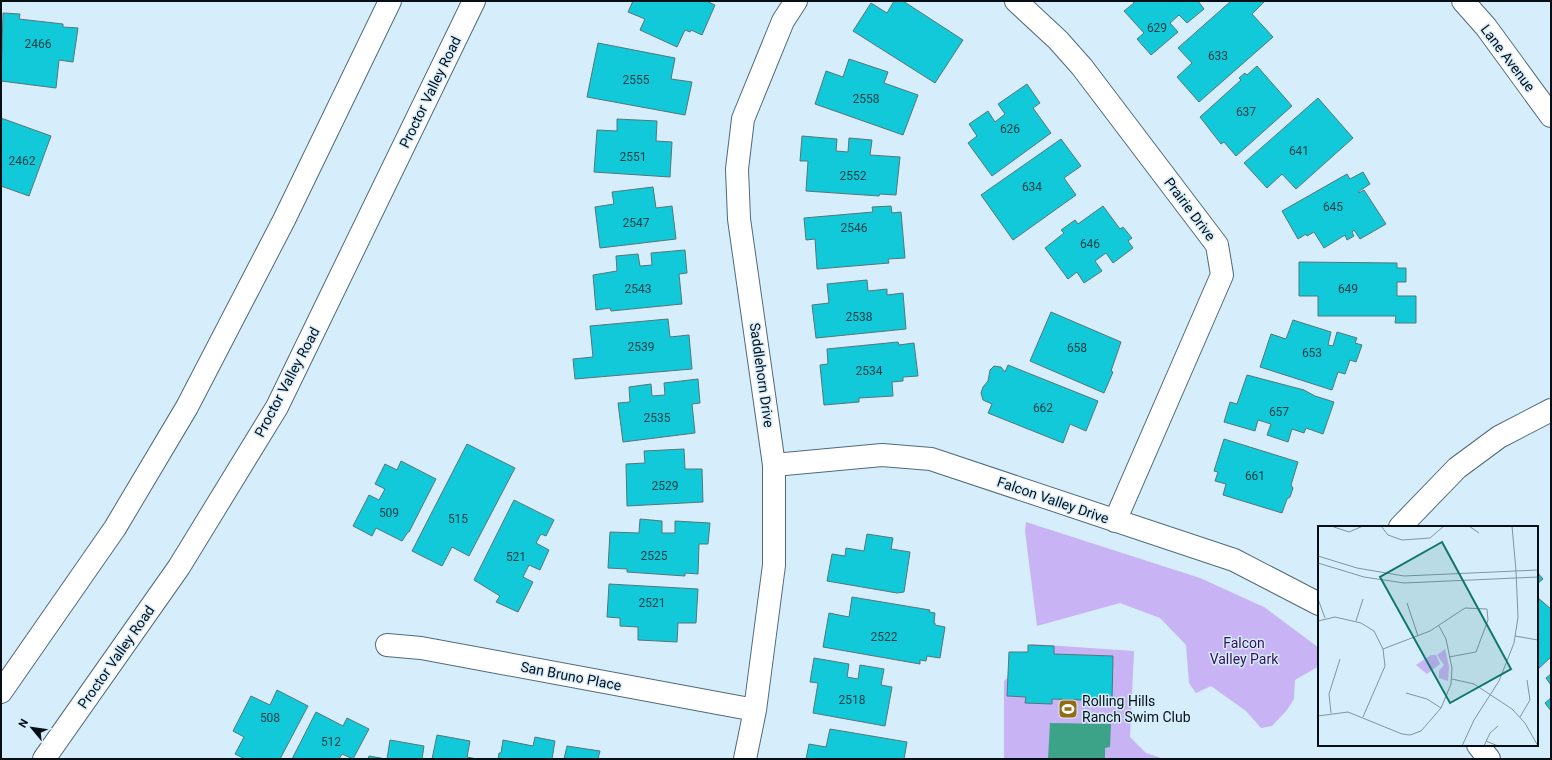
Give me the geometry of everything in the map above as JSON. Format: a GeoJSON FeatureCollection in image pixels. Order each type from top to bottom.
{"type":"FeatureCollection","features":[{"type":"Feature","properties":{"kind":"street"},"geometry":{"type":"LineString","coordinates":[[1,692],[115,528],[188,408],[284,220],[390,1]]}},
{"type":"Feature","properties":{"kind":"street","name":"Proctor Valley Road"},"geometry":{"type":"LineString","coordinates":[[44,759],[180,567],[277,407],[474,1]]}},
{"type":"Feature","properties":{"kind":"street","name":"Saddlehorn Drive"},"geometry":{"type":"LineString","coordinates":[[744,759],[755,710],[774,566],[774,465],[739,219],[737,169],[743,119],[783,21],[796,1]]}},
{"type":"Feature","properties":{"kind":"street","name":"Prairie Drive"},"geometry":{"type":"LineString","coordinates":[[1016,1],[1058,40],[1082,66],[1217,245],[1222,275],[1115,521]]}},
{"type":"Feature","properties":{"kind":"street","name":"Lane Avenue"},"geometry":{"type":"LineString","coordinates":[[1463,1],[1486,27],[1551,116]]}},
{"type":"Feature","properties":{"kind":"street"},"geometry":{"type":"LineString","coordinates":[[1401,526],[1457,468],[1499,437],[1551,410]]}},
{"type":"Feature","properties":{"kind":"street","name":"Falcon Valley Drive"},"geometry":{"type":"LineString","coordinates":[[774,465],[882,455],[931,459],[1234,560],[1318,603]]}},
{"type":"Feature","properties":{"kind":"street","name":"San Bruno Place"},"geometry":{"type":"LineString","coordinates":[[387,645],[428,650],[755,710]]}},
{"type":"Feature","properties":{"kind":"street"},"geometry":{"type":"LineString","coordinates":[[1479,746],[1489,759]]}},
{"type":"Feature","properties":{"kind":"green space","name":"Falcon Valley Park"},"geometry":{"type":"Polygon","coordinates":[[[1026,522],[1200,578],[1264,607],[1318,647],[1318,667],[1295,680],[1294,699],[1287,710],[1272,726],[1261,728],[1246,711],[1211,686],[1196,693],[1189,683],[1186,645],[1160,618],[1120,603],[1037,626],[1025,531],[1026,522]]]}},
{"type":"Feature","properties":{"kind":"green space","name":"Rolling Hills Ranch Swim Club"},"geometry":{"type":"Polygon","coordinates":[[[1031,644],[1134,651],[1130,737],[1146,753],[1164,759],[1004,759],[1004,681],[1019,667],[1031,644]]]}},
{"type":"Feature","properties":{"kind":"shaded area"},"geometry":{"type":"Polygon","coordinates":[[[1050,723],[1111,724],[1110,747],[1105,748],[1105,759],[1048,759],[1050,723]]]}},
{"type":"Feature","properties":{"kind":"building"},"geometry":{"type":"Polygon","coordinates":[[[633,1],[706,1],[715,5],[702,35],[691,30],[690,32],[685,30],[677,47],[640,30],[645,19],[628,12],[633,1]]]}},
{"type":"Feature","properties":{"kind":"building"},"geometry":{"type":"Polygon","coordinates":[[[894,1],[903,1],[963,40],[935,83],[853,31],[871,3],[887,13],[894,1]]]}},
{"type":"Feature","properties":{"kind":"building"},"geometry":{"type":"Polygon","coordinates":[[[1133,1],[1198,1],[1204,9],[1187,23],[1179,15],[1170,23],[1178,32],[1151,55],[1137,39],[1144,33],[1124,11],[1134,3],[1133,1]]]}},
{"type":"Feature","properties":{"kind":"building"},"geometry":{"type":"Polygon","coordinates":[[[1231,1],[1265,1],[1252,14],[1273,37],[1199,102],[1177,77],[1192,63],[1178,48],[1231,1]]]}},
{"type":"Feature","properties":{"kind":"building"},"geometry":{"type":"Polygon","coordinates":[[[3,13],[20,14],[19,19],[63,24],[63,27],[78,28],[73,62],[59,60],[56,88],[1,81],[3,13]]]}},
{"type":"Feature","properties":{"kind":"building"},"geometry":{"type":"Polygon","coordinates":[[[598,43],[675,58],[671,79],[692,82],[685,115],[587,97],[598,43]]]}},
{"type":"Feature","properties":{"kind":"building"},"geometry":{"type":"Polygon","coordinates":[[[849,59],[888,72],[884,83],[918,95],[903,135],[815,104],[826,71],[843,77],[849,59]]]}},
{"type":"Feature","properties":{"kind":"building"},"geometry":{"type":"Polygon","coordinates":[[[1257,66],[1292,106],[1236,156],[1224,142],[1221,144],[1200,117],[1241,80],[1239,78],[1245,73],[1247,75],[1257,66]]]}},
{"type":"Feature","properties":{"kind":"building"},"geometry":{"type":"Polygon","coordinates":[[[1027,84],[1040,103],[1033,108],[1051,133],[992,176],[968,143],[977,136],[969,124],[988,111],[995,122],[1005,114],[998,104],[1027,84]]]}},
{"type":"Feature","properties":{"kind":"building"},"geometry":{"type":"Polygon","coordinates":[[[1318,98],[1353,138],[1296,189],[1282,174],[1267,188],[1244,163],[1318,98]]]}},
{"type":"Feature","properties":{"kind":"building"},"geometry":{"type":"Polygon","coordinates":[[[1,118],[51,136],[29,196],[1,186],[1,118]]]}},
{"type":"Feature","properties":{"kind":"building"},"geometry":{"type":"Polygon","coordinates":[[[617,119],[657,121],[656,141],[672,142],[670,177],[594,172],[597,130],[617,131],[617,119]]]}},
{"type":"Feature","properties":{"kind":"building"},"geometry":{"type":"Polygon","coordinates":[[[802,136],[837,139],[836,151],[848,152],[849,138],[872,140],[870,155],[900,157],[896,195],[880,194],[879,196],[806,191],[808,161],[800,161],[802,136]]]}},
{"type":"Feature","properties":{"kind":"building"},"geometry":{"type":"Polygon","coordinates":[[[1061,139],[1081,166],[1064,178],[1076,195],[1013,240],[981,195],[1061,139]]]}},
{"type":"Feature","properties":{"kind":"building"},"geometry":{"type":"Polygon","coordinates":[[[1363,172],[1370,184],[1358,192],[1359,193],[1364,190],[1386,224],[1360,239],[1354,230],[1352,232],[1354,236],[1347,240],[1345,235],[1324,248],[1314,232],[1307,236],[1306,234],[1298,239],[1282,211],[1347,174],[1350,179],[1363,172]]]}},
{"type":"Feature","properties":{"kind":"building"},"geometry":{"type":"Polygon","coordinates":[[[653,187],[656,208],[672,206],[676,239],[600,248],[595,207],[614,204],[612,192],[653,187]]]}},
{"type":"Feature","properties":{"kind":"building"},"geometry":{"type":"Polygon","coordinates":[[[891,206],[892,213],[901,212],[905,258],[888,259],[889,263],[817,269],[815,239],[806,240],[804,218],[873,212],[872,207],[891,206]]]}},
{"type":"Feature","properties":{"kind":"building"},"geometry":{"type":"Polygon","coordinates":[[[1103,206],[1120,229],[1123,227],[1132,238],[1128,241],[1133,248],[1113,263],[1106,253],[1095,261],[1102,271],[1084,283],[1077,272],[1068,279],[1045,248],[1064,233],[1061,230],[1075,220],[1078,224],[1103,206]]]}},
{"type":"Feature","properties":{"kind":"building"},"geometry":{"type":"Polygon","coordinates":[[[685,250],[687,273],[679,274],[682,304],[611,311],[610,308],[596,310],[593,275],[617,271],[616,256],[638,254],[640,266],[652,265],[651,253],[685,250]]]}},
{"type":"Feature","properties":{"kind":"building"},"geometry":{"type":"Polygon","coordinates":[[[1299,262],[1397,263],[1397,268],[1406,268],[1406,282],[1397,282],[1397,296],[1416,296],[1416,323],[1395,323],[1396,316],[1318,316],[1318,296],[1299,296],[1299,262]]]}},
{"type":"Feature","properties":{"kind":"building"},"geometry":{"type":"Polygon","coordinates":[[[867,280],[868,291],[887,289],[887,295],[903,293],[906,329],[816,338],[812,305],[829,303],[827,284],[867,280]]]}},
{"type":"Feature","properties":{"kind":"building"},"geometry":{"type":"Polygon","coordinates":[[[1051,312],[1121,342],[1111,371],[1113,372],[1104,393],[1030,361],[1051,312]]]}},
{"type":"Feature","properties":{"kind":"building"},"geometry":{"type":"Polygon","coordinates":[[[668,319],[670,337],[689,335],[692,369],[575,379],[573,359],[593,357],[590,326],[668,319]]]}},
{"type":"Feature","properties":{"kind":"building"},"geometry":{"type":"Polygon","coordinates":[[[1293,320],[1331,332],[1328,345],[1333,346],[1337,332],[1357,338],[1355,343],[1362,345],[1356,362],[1350,360],[1345,374],[1338,372],[1332,390],[1260,367],[1271,334],[1286,339],[1293,320]]]}},
{"type":"Feature","properties":{"kind":"building"},"geometry":{"type":"Polygon","coordinates":[[[898,342],[899,345],[914,343],[918,376],[903,377],[903,381],[892,382],[893,396],[859,398],[859,402],[824,405],[820,365],[828,364],[827,349],[898,342]]]}},
{"type":"Feature","properties":{"kind":"building"},"geometry":{"type":"Polygon","coordinates":[[[1008,365],[1098,401],[1086,431],[1070,424],[1063,443],[988,413],[992,404],[983,400],[981,393],[983,387],[988,381],[990,370],[994,366],[1001,367],[1005,372],[1008,365]]]}},
{"type":"Feature","properties":{"kind":"building"},"geometry":{"type":"Polygon","coordinates":[[[1247,375],[1304,390],[1315,396],[1334,402],[1323,434],[1306,428],[1304,433],[1292,429],[1288,442],[1267,435],[1271,424],[1258,420],[1255,431],[1224,422],[1230,402],[1237,404],[1247,375]]]}},
{"type":"Feature","properties":{"kind":"building"},"geometry":{"type":"Polygon","coordinates":[[[698,379],[700,403],[692,404],[695,433],[623,442],[618,403],[630,402],[629,387],[651,384],[652,396],[665,395],[664,383],[698,379]]]}},
{"type":"Feature","properties":{"kind":"building"},"geometry":{"type":"Polygon","coordinates":[[[1224,439],[1298,462],[1291,485],[1293,488],[1282,513],[1223,495],[1226,484],[1215,481],[1218,472],[1214,471],[1224,439]]]}},
{"type":"Feature","properties":{"kind":"building"},"geometry":{"type":"Polygon","coordinates":[[[467,444],[515,468],[469,556],[452,547],[442,566],[412,551],[467,444]]]}},
{"type":"Feature","properties":{"kind":"building"},"geometry":{"type":"Polygon","coordinates":[[[684,449],[685,469],[702,469],[703,502],[627,506],[626,464],[645,463],[644,451],[684,449]]]}},
{"type":"Feature","properties":{"kind":"building"},"geometry":{"type":"Polygon","coordinates":[[[401,461],[436,479],[409,532],[402,541],[376,528],[372,536],[353,526],[369,495],[379,500],[385,489],[375,484],[385,464],[397,470],[401,461]]]}},
{"type":"Feature","properties":{"kind":"building"},"geometry":{"type":"Polygon","coordinates":[[[514,500],[554,520],[546,536],[541,534],[536,543],[549,550],[540,570],[529,565],[523,577],[533,582],[518,612],[496,602],[500,596],[474,580],[514,500]]]}},
{"type":"Feature","properties":{"kind":"building"},"geometry":{"type":"Polygon","coordinates":[[[640,519],[662,521],[662,533],[675,533],[675,521],[710,523],[708,544],[699,544],[698,574],[685,573],[685,576],[627,572],[627,569],[608,568],[610,532],[639,533],[640,519]]]}},
{"type":"Feature","properties":{"kind":"building"},"geometry":{"type":"Polygon","coordinates":[[[867,534],[893,538],[891,549],[910,552],[904,592],[897,593],[827,581],[832,554],[845,556],[846,548],[864,551],[867,534]]]}},
{"type":"Feature","properties":{"kind":"building"},"geometry":{"type":"Polygon","coordinates":[[[1538,573],[1543,579],[1538,583],[1538,573]]]}},
{"type":"Feature","properties":{"kind":"building"},"geometry":{"type":"Polygon","coordinates":[[[609,584],[698,589],[696,623],[678,623],[677,642],[638,640],[638,627],[620,626],[620,618],[607,617],[609,584]]]}},
{"type":"Feature","properties":{"kind":"building"},"geometry":{"type":"Polygon","coordinates":[[[852,597],[930,610],[929,612],[935,613],[935,625],[945,627],[940,658],[927,656],[926,661],[920,660],[920,664],[823,647],[829,613],[849,617],[852,597]]]}},
{"type":"Feature","properties":{"kind":"building"},"geometry":{"type":"Polygon","coordinates":[[[1538,598],[1551,609],[1551,657],[1538,669],[1538,598]]]}},
{"type":"Feature","properties":{"kind":"building"},"geometry":{"type":"Polygon","coordinates":[[[1028,645],[1054,646],[1054,654],[1113,656],[1112,701],[1052,699],[1052,704],[1025,703],[1026,697],[1007,696],[1009,652],[1028,652],[1028,645]]]}},
{"type":"Feature","properties":{"kind":"building"},"geometry":{"type":"Polygon","coordinates":[[[814,658],[849,664],[847,677],[858,679],[860,665],[884,669],[881,685],[892,687],[885,726],[813,713],[818,683],[810,682],[814,658]]]}},
{"type":"Feature","properties":{"kind":"building"},"geometry":{"type":"Polygon","coordinates":[[[1551,674],[1551,685],[1546,678],[1551,674]]]}},
{"type":"Feature","properties":{"kind":"building"},"geometry":{"type":"Polygon","coordinates":[[[277,690],[308,706],[280,759],[245,759],[235,754],[244,737],[233,731],[251,696],[270,705],[277,690]]]}},
{"type":"Feature","properties":{"kind":"building"},"geometry":{"type":"Polygon","coordinates":[[[1551,698],[1551,711],[1545,703],[1551,698]]]}},
{"type":"Feature","properties":{"kind":"building"},"geometry":{"type":"Polygon","coordinates":[[[316,712],[343,726],[347,718],[369,729],[353,759],[342,754],[339,759],[292,759],[316,712]]]}},
{"type":"Feature","properties":{"kind":"building"},"geometry":{"type":"Polygon","coordinates":[[[830,729],[907,742],[904,759],[806,759],[809,744],[826,747],[830,729]]]}},
{"type":"Feature","properties":{"kind":"building"},"geometry":{"type":"Polygon","coordinates":[[[437,735],[470,741],[467,757],[477,759],[432,759],[437,735]]]}},
{"type":"Feature","properties":{"kind":"building"},"geometry":{"type":"Polygon","coordinates":[[[535,737],[555,741],[552,759],[498,759],[499,753],[501,753],[503,740],[533,746],[535,737]]]}},
{"type":"Feature","properties":{"kind":"building"},"geometry":{"type":"Polygon","coordinates":[[[390,740],[424,746],[422,759],[387,759],[390,740]]]}},
{"type":"Feature","properties":{"kind":"building"},"geometry":{"type":"Polygon","coordinates":[[[567,746],[600,751],[598,759],[564,759],[567,746]]]}},
{"type":"Feature","properties":{"kind":"building"},"geometry":{"type":"Polygon","coordinates":[[[369,756],[386,759],[368,759],[369,756]]]}},
{"type":"Feature","properties":{"kind":"place","name":"Rolling Hills Ranch Swim Club"},"geometry":{"type":"Point","coordinates":[1068,709]}}]}
